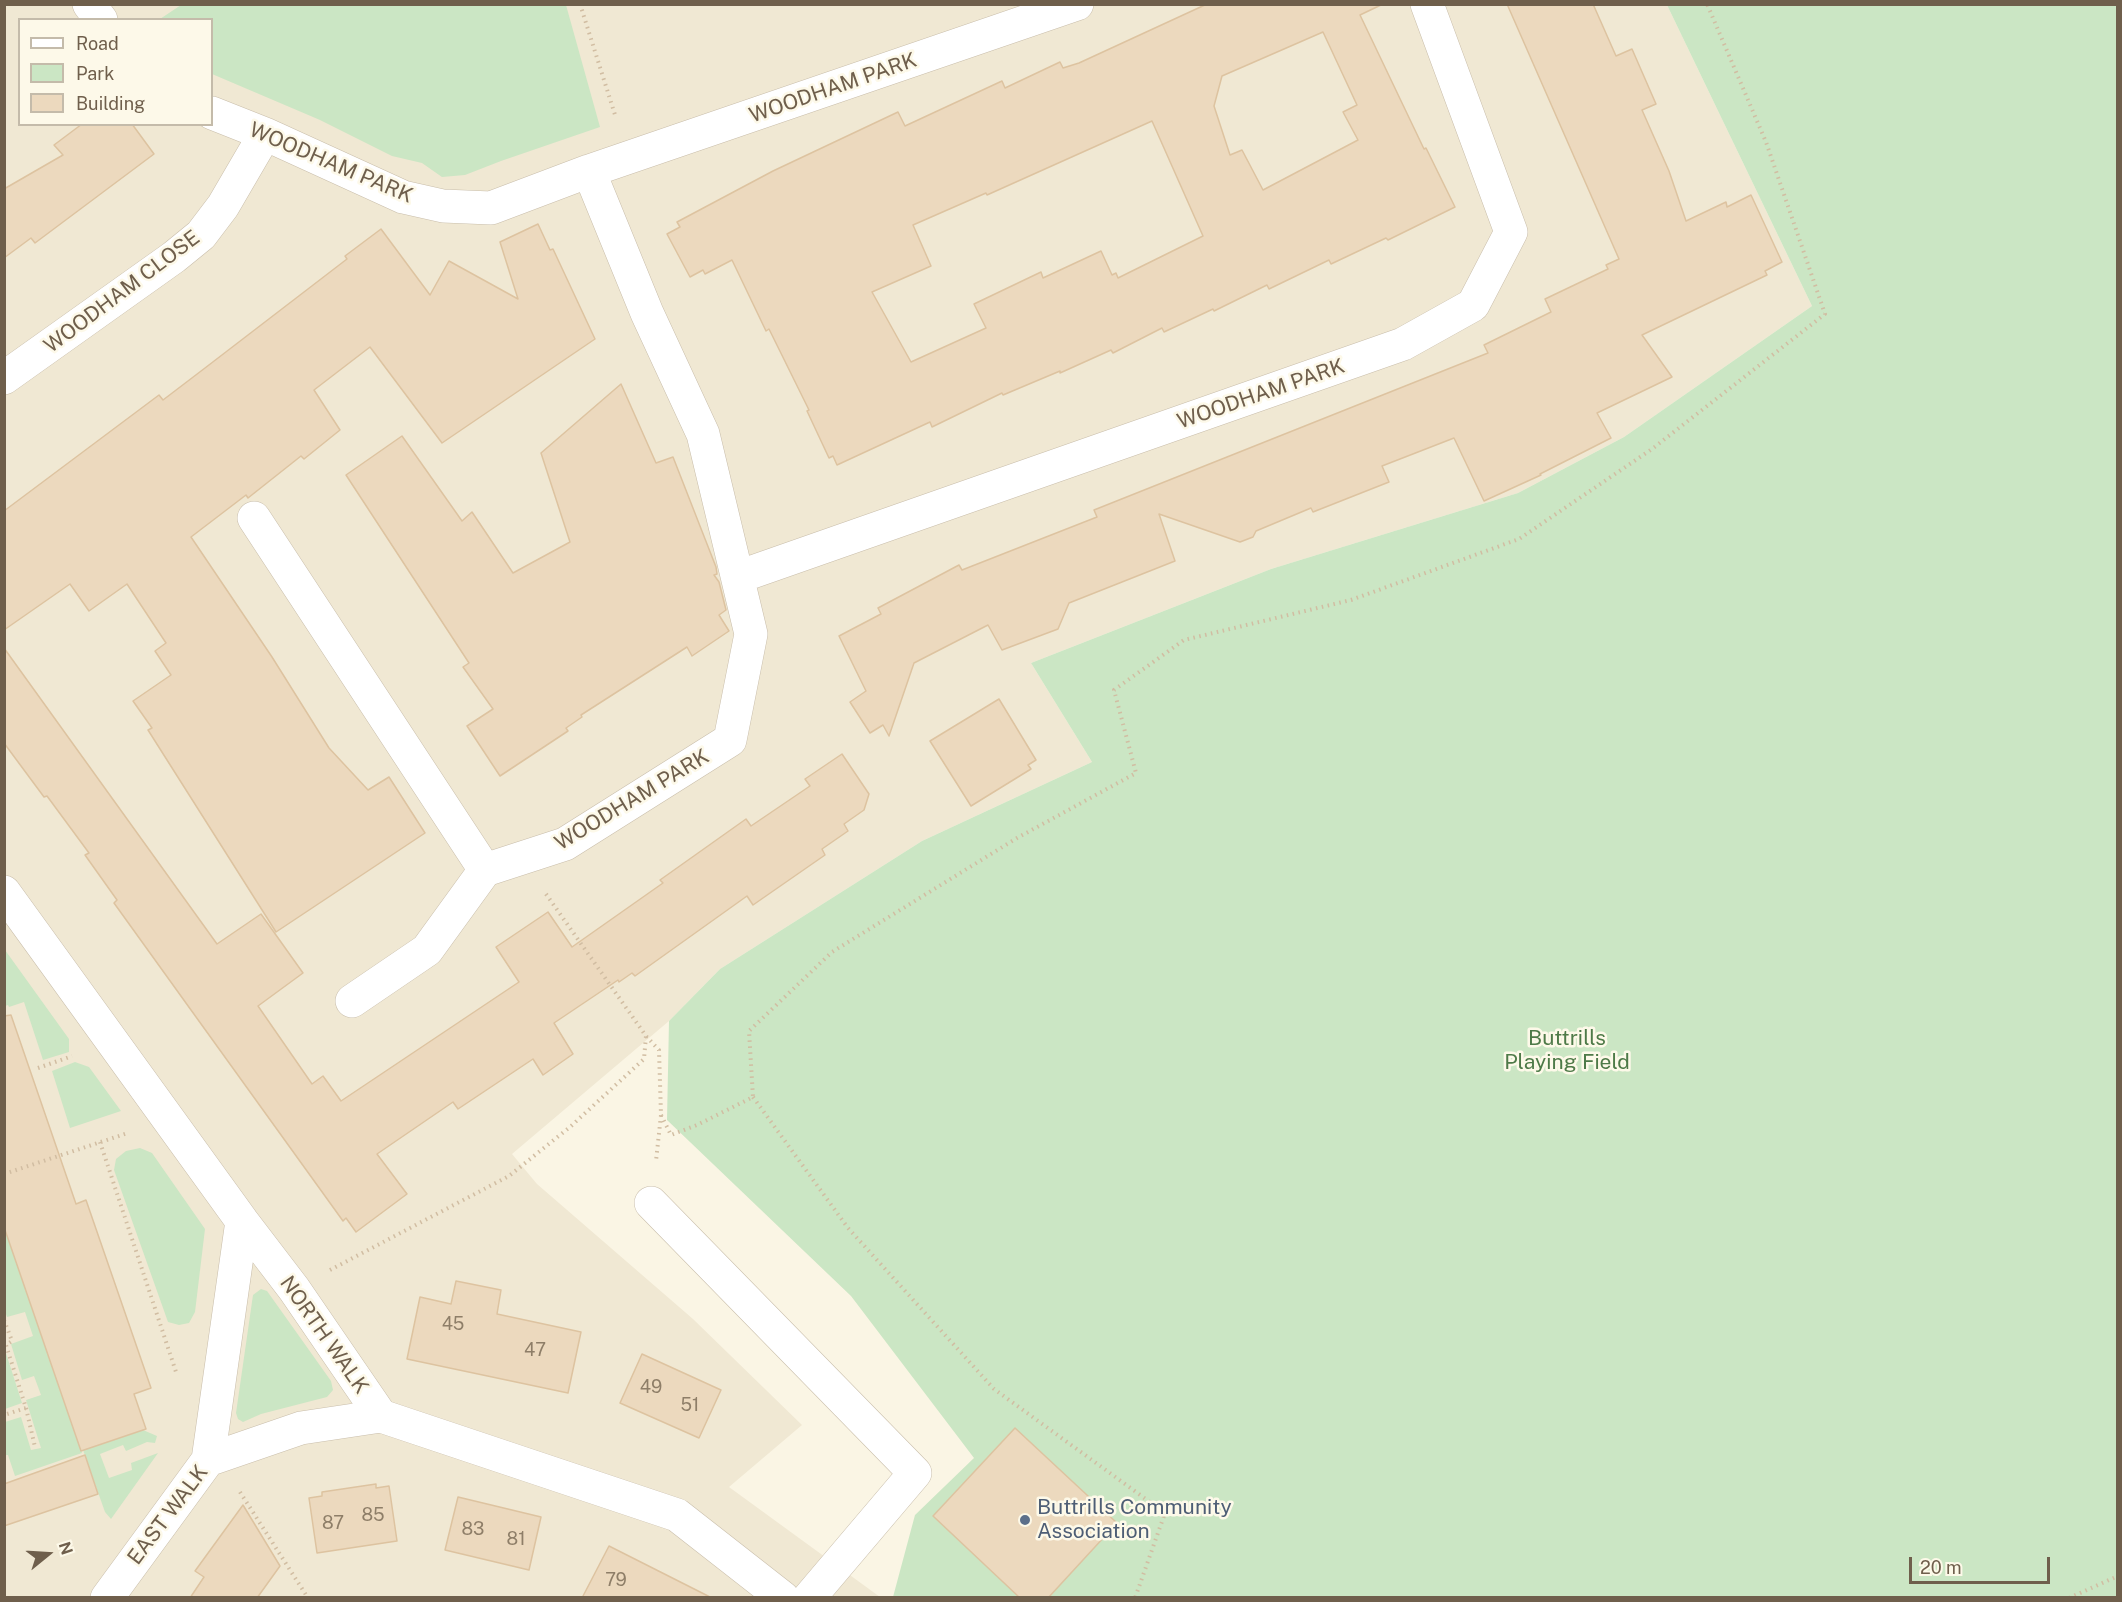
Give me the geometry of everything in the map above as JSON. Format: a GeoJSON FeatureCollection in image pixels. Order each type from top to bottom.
{"type":"FeatureCollection","features":[{"type":"Feature","properties":{"kind":"street"},"geometry":{"type":"LineString","coordinates":[[89,4],[100,18]]}},
{"type":"Feature","properties":{"kind":"street","name":"WOODHAM PARK"},"geometry":{"type":"LineString","coordinates":[[213,113],[265,134],[404,197],[444,206],[490,208],[628,157],[1077,4]]}},
{"type":"Feature","properties":{"kind":"street","name":"WOODHAM PARK"},"geometry":{"type":"LineString","coordinates":[[738,577],[1403,344],[1473,305],[1511,232],[1427,4]]}},
{"type":"Feature","properties":{"kind":"street","name":"WOODHAM CLOSE"},"geometry":{"type":"LineString","coordinates":[[4,378],[174,257],[201,235],[223,207],[265,134]]}},
{"type":"Feature","properties":{"kind":"street","name":"WOODHAM PARK"},"geometry":{"type":"LineString","coordinates":[[485,870],[565,844],[730,740],[751,634],[702,434],[647,313],[589,171]]}},
{"type":"Feature","properties":{"kind":"street"},"geometry":{"type":"LineString","coordinates":[[254,518],[485,870],[427,950],[352,1001]]}},
{"type":"Feature","properties":{"kind":"street","name":"NORTH WALK"},"geometry":{"type":"LineString","coordinates":[[4,892],[168,1120],[294,1289],[381,1416],[677,1515],[783,1598]]}},
{"type":"Feature","properties":{"kind":"street"},"geometry":{"type":"LineString","coordinates":[[651,1203],[915,1473],[808,1598]]}},
{"type":"Feature","properties":{"kind":"street"},"geometry":{"type":"LineString","coordinates":[[212,1458],[214,1417],[242,1221]]}},
{"type":"Feature","properties":{"kind":"street","name":"EAST WALK"},"geometry":{"type":"LineString","coordinates":[[106,1598],[212,1458],[301,1428],[381,1416]]}},
{"type":"Feature","properties":{"kind":"path"},"geometry":{"type":"LineString","coordinates":[[580,4],[628,157]]}},
{"type":"Feature","properties":{"kind":"path"},"geometry":{"type":"LineString","coordinates":[[1135,1598],[1165,1513],[994,1389],[848,1228],[753,1097],[748,1030],[832,952],[1017,838],[1136,773],[1114,690],[1184,640],[1352,600],[1519,539],[1652,449],[1825,314],[1766,142],[1707,4]]}},
{"type":"Feature","properties":{"kind":"path"},"geometry":{"type":"LineString","coordinates":[[522,859],[646,1036],[659,1050],[661,1115],[658,1147]]}},
{"type":"Feature","properties":{"kind":"path"},"geometry":{"type":"LineString","coordinates":[[294,1289],[509,1176],[570,1127],[644,1059],[646,1036]]}},
{"type":"Feature","properties":{"kind":"path"},"geometry":{"type":"LineString","coordinates":[[661,1115],[671,1135],[697,1125],[753,1097]]}},
{"type":"Feature","properties":{"kind":"path"},"geometry":{"type":"LineString","coordinates":[[4,1174],[168,1120]]}},
{"type":"Feature","properties":{"kind":"path"},"geometry":{"type":"LineString","coordinates":[[100,1142],[189,1412],[214,1417]]}},
{"type":"Feature","properties":{"kind":"path"},"geometry":{"type":"LineString","coordinates":[[4,1320],[12,1341],[6,1345],[26,1408],[35,1447]]}},
{"type":"Feature","properties":{"kind":"path"},"geometry":{"type":"LineString","coordinates":[[4,1415],[26,1408]]}},
{"type":"Feature","properties":{"kind":"path"},"geometry":{"type":"LineString","coordinates":[[212,1458],[308,1598]]}},
{"type":"Feature","properties":{"kind":"path"},"geometry":{"type":"LineString","coordinates":[[2069,1598],[2118,1576]]}},
{"type":"Feature","properties":{"kind":"shaded area"},"geometry":{"type":"Polygon","coordinates":[[[5,5],[1667,5],[1812,306],[1624,437],[1518,493],[1271,569],[1031,663],[1092,762],[922,841],[720,969],[669,1021],[512,1154],[537,1184],[693,1319],[802,1425],[729,1487],[880,1597],[5,1598],[5,5]]]}},
{"type":"Feature","properties":{"kind":"green space"},"geometry":{"type":"Polygon","coordinates":[[[181,5],[566,5],[600,127],[465,175],[442,177],[422,163],[392,156],[320,120],[213,74],[213,18],[162,18],[181,5]]]}},
{"type":"Feature","properties":{"kind":"green space","name":"Buttrills Playing Field"},"geometry":{"type":"Polygon","coordinates":[[[1667,5],[2117,5],[2117,1597],[893,1597],[915,1515],[974,1458],[851,1296],[667,1120],[669,1021],[720,969],[922,841],[1092,762],[1031,663],[1271,569],[1518,493],[1624,437],[1812,306],[1667,5]]]}},
{"type":"Feature","properties":{"kind":"green space"},"geometry":{"type":"Polygon","coordinates":[[[5,950],[69,1039],[69,1052],[43,1060],[24,1002],[9,1007],[5,1006],[5,950]]]}},
{"type":"Feature","properties":{"kind":"green space"},"geometry":{"type":"Polygon","coordinates":[[[75,1062],[89,1067],[121,1111],[70,1128],[52,1071],[75,1062]]]}},
{"type":"Feature","properties":{"kind":"green space"},"geometry":{"type":"Polygon","coordinates":[[[140,1148],[152,1153],[205,1229],[195,1312],[189,1323],[179,1325],[168,1322],[114,1170],[116,1159],[126,1151],[140,1148]]]}},
{"type":"Feature","properties":{"kind":"green space"},"geometry":{"type":"Polygon","coordinates":[[[4,1227],[82,1453],[15,1476],[8,1455],[5,1455],[5,1422],[21,1417],[31,1450],[41,1448],[26,1400],[41,1395],[34,1376],[22,1380],[11,1344],[33,1336],[25,1312],[7,1317],[5,1311],[4,1227]]]}},
{"type":"Feature","properties":{"kind":"green space"},"geometry":{"type":"Polygon","coordinates":[[[261,1289],[267,1291],[331,1381],[333,1390],[327,1397],[261,1414],[243,1422],[238,1419],[236,1413],[253,1295],[261,1289]]]}},
{"type":"Feature","properties":{"kind":"green space"},"geometry":{"type":"Polygon","coordinates":[[[5,1350],[22,1403],[4,1409],[5,1350]]]}},
{"type":"Feature","properties":{"kind":"green space"},"geometry":{"type":"Polygon","coordinates":[[[143,1430],[157,1436],[155,1443],[147,1442],[126,1451],[123,1445],[100,1454],[109,1478],[132,1470],[131,1463],[158,1453],[111,1519],[105,1512],[83,1450],[143,1430]]]}},
{"type":"Feature","properties":{"kind":"building"},"geometry":{"type":"Polygon","coordinates":[[[1207,4],[1383,4],[1360,15],[1424,149],[1426,148],[1455,207],[1388,240],[1386,238],[1331,264],[1329,260],[1269,289],[1267,285],[1164,332],[1162,328],[1113,353],[1111,350],[1060,373],[1060,371],[1003,395],[1002,393],[932,427],[930,422],[837,465],[833,456],[829,458],[807,411],[809,410],[769,329],[766,331],[732,260],[705,274],[703,270],[690,277],[667,234],[680,227],[677,222],[773,171],[898,112],[905,126],[1002,81],[1005,88],[1060,62],[1063,68],[1079,63],[1207,4]],[[1323,32],[1222,76],[1214,106],[1230,155],[1242,150],[1263,190],[1358,140],[1343,112],[1357,105],[1323,32]],[[1152,121],[987,195],[986,193],[913,225],[931,266],[872,292],[911,362],[986,328],[974,304],[1041,272],[1043,278],[1101,251],[1112,275],[1116,273],[1118,278],[1203,236],[1152,121]]]}},
{"type":"Feature","properties":{"kind":"building"},"geometry":{"type":"Polygon","coordinates":[[[1507,4],[1593,4],[1616,56],[1632,49],[1656,104],[1642,110],[1669,171],[1686,221],[1726,202],[1727,207],[1751,195],[1782,262],[1765,271],[1767,275],[1642,335],[1672,377],[1597,413],[1611,438],[1541,475],[1484,501],[1454,438],[1382,466],[1389,482],[1313,512],[1311,508],[1256,531],[1253,537],[1240,542],[1159,514],[1175,561],[1069,603],[1058,629],[1002,650],[988,625],[914,663],[889,736],[883,725],[870,733],[850,702],[866,691],[839,636],[881,614],[878,608],[959,565],[962,570],[1097,517],[1094,510],[1488,353],[1484,345],[1551,312],[1545,299],[1608,269],[1606,265],[1619,259],[1507,4]]]}},
{"type":"Feature","properties":{"kind":"building"},"geometry":{"type":"Polygon","coordinates":[[[79,126],[133,126],[154,154],[35,243],[31,238],[4,258],[4,189],[63,155],[54,145],[79,126]]]}},
{"type":"Feature","properties":{"kind":"building"},"geometry":{"type":"Polygon","coordinates":[[[538,224],[550,250],[553,249],[595,339],[442,443],[370,347],[314,390],[340,430],[304,459],[301,456],[248,498],[246,495],[191,537],[272,657],[329,748],[368,790],[389,777],[425,833],[276,932],[148,730],[152,728],[133,701],[171,675],[155,651],[166,643],[127,584],[89,611],[70,584],[4,630],[4,511],[159,395],[163,400],[347,259],[345,256],[381,229],[430,295],[449,261],[518,299],[500,242],[538,224]]]}},
{"type":"Feature","properties":{"kind":"building"},"geometry":{"type":"Polygon","coordinates":[[[621,384],[656,463],[673,457],[716,567],[717,574],[714,575],[719,582],[726,610],[719,615],[729,631],[692,656],[687,647],[581,715],[582,717],[566,728],[568,731],[500,776],[467,726],[493,709],[463,667],[469,663],[346,475],[402,436],[462,521],[472,512],[513,573],[570,542],[541,453],[621,384]]]}},
{"type":"Feature","properties":{"kind":"building"},"geometry":{"type":"Polygon","coordinates":[[[4,648],[217,944],[261,914],[303,973],[258,1006],[312,1084],[323,1076],[341,1101],[519,982],[496,947],[548,912],[572,947],[663,883],[660,880],[746,819],[751,826],[810,786],[805,779],[842,754],[869,794],[864,810],[844,824],[848,831],[822,849],[825,855],[753,905],[747,896],[635,976],[632,973],[619,982],[618,980],[554,1023],[573,1054],[543,1075],[533,1059],[458,1109],[453,1102],[377,1154],[407,1194],[356,1232],[346,1218],[343,1221],[114,903],[117,900],[85,855],[89,853],[4,743],[4,648]]]}},
{"type":"Feature","properties":{"kind":"building"},"geometry":{"type":"Polygon","coordinates":[[[999,699],[1036,760],[1028,765],[1031,769],[971,806],[930,741],[999,699]]]}},
{"type":"Feature","properties":{"kind":"building"},"geometry":{"type":"Polygon","coordinates":[[[11,1015],[76,1204],[86,1200],[151,1388],[134,1394],[146,1429],[81,1451],[4,1227],[4,1016],[11,1015]]]}},
{"type":"Feature","properties":{"kind":"building"},"geometry":{"type":"Polygon","coordinates":[[[456,1281],[501,1290],[497,1314],[581,1332],[568,1393],[407,1359],[420,1297],[451,1304],[456,1281]]]}},
{"type":"Feature","properties":{"kind":"building"},"geometry":{"type":"Polygon","coordinates":[[[642,1354],[721,1390],[699,1438],[620,1403],[642,1354]]]}},
{"type":"Feature","properties":{"kind":"building"},"geometry":{"type":"Polygon","coordinates":[[[1015,1428],[1117,1523],[1048,1598],[1020,1598],[933,1516],[1015,1428]]]}},
{"type":"Feature","properties":{"kind":"building"},"geometry":{"type":"Polygon","coordinates":[[[85,1455],[98,1494],[4,1526],[4,1484],[85,1455]]]}},
{"type":"Feature","properties":{"kind":"building"},"geometry":{"type":"Polygon","coordinates":[[[376,1484],[376,1488],[389,1486],[397,1541],[317,1553],[309,1498],[322,1496],[322,1492],[376,1484]]]}},
{"type":"Feature","properties":{"kind":"building"},"geometry":{"type":"Polygon","coordinates":[[[458,1497],[541,1517],[529,1570],[445,1550],[458,1497]]]}},
{"type":"Feature","properties":{"kind":"building"},"geometry":{"type":"Polygon","coordinates":[[[243,1505],[280,1566],[257,1598],[190,1598],[204,1577],[195,1571],[243,1505]]]}},
{"type":"Feature","properties":{"kind":"building"},"geometry":{"type":"Polygon","coordinates":[[[609,1546],[712,1598],[582,1598],[609,1546]]]}},
{"type":"Feature","properties":{"kind":"place","name":"Buttrills Community Association"},"geometry":{"type":"Point","coordinates":[1025,1520]}}]}
